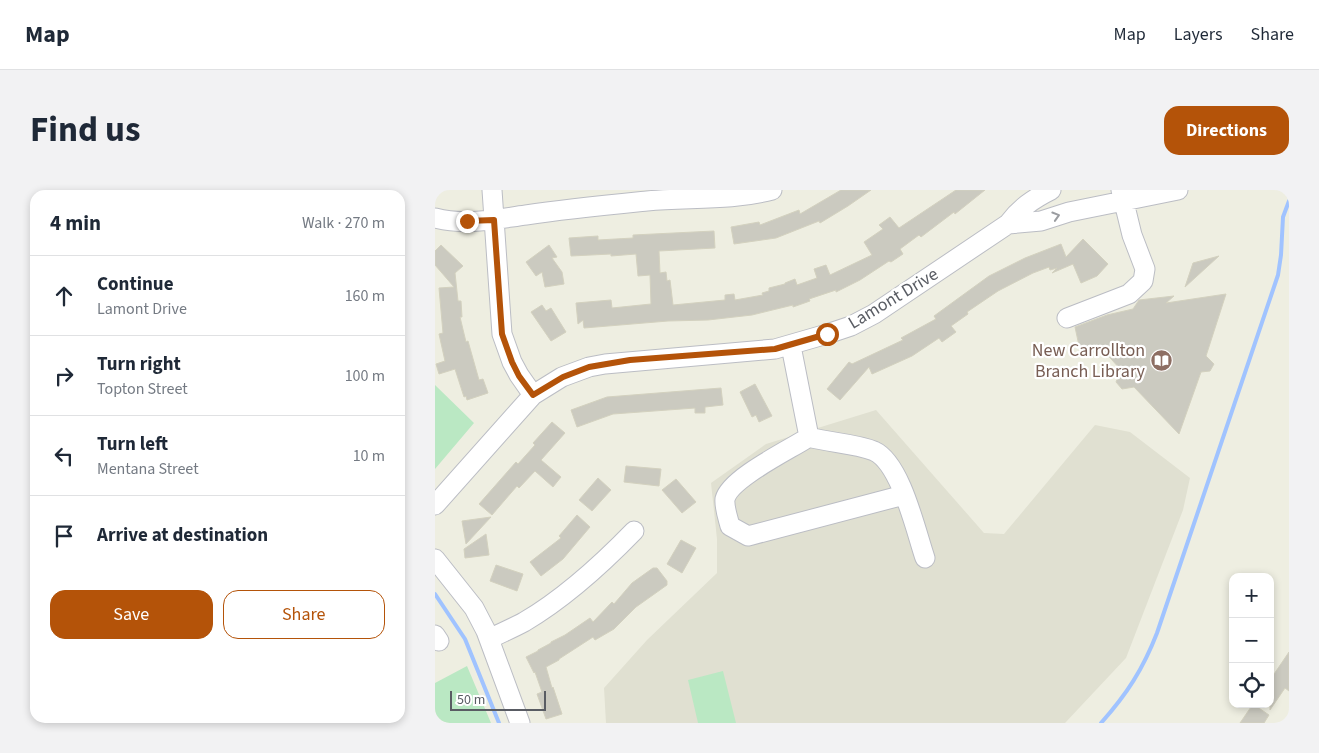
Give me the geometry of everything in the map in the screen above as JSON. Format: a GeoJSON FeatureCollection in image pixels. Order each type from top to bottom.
{"type":"FeatureCollection","features":[{"type":"Feature","properties":{"kind":"street"},"geometry":{"type":"LineString","coordinates":[[492,190],[502,334],[519,376],[533,395]]}},
{"type":"Feature","properties":{"kind":"street"},"geometry":{"type":"LineString","coordinates":[[435,218],[467,221],[494,220],[649,201],[741,196],[772,190]]}},
{"type":"Feature","properties":{"kind":"street","name":"Lamont Drive"},"geometry":{"type":"LineString","coordinates":[[435,505],[533,395],[563,377],[589,367],[605,364],[791,346],[851,326],[874,314],[1008,224],[1018,211],[1033,199],[1051,190]]}},
{"type":"Feature","properties":{"kind":"street","name":"Lamont Drive"},"geometry":{"type":"LineString","coordinates":[[1008,224],[1041,221],[1122,196],[1178,190]]}},
{"type":"Feature","properties":{"kind":"street"},"geometry":{"type":"LineString","coordinates":[[1067,318],[1129,294],[1143,281],[1145,269],[1132,235],[1122,196]]}},
{"type":"Feature","properties":{"kind":"street"},"geometry":{"type":"LineString","coordinates":[[791,346],[809,437]]}},
{"type":"Feature","properties":{"kind":"street"},"geometry":{"type":"LineString","coordinates":[[904,495],[748,536],[730,526],[725,498],[731,489],[755,469],[809,437],[826,442],[859,447],[875,452],[892,468],[904,495],[925,558]]}},
{"type":"Feature","properties":{"kind":"street"},"geometry":{"type":"LineString","coordinates":[[489,639],[524,622],[572,588],[605,560],[634,531]]}},
{"type":"Feature","properties":{"kind":"street"},"geometry":{"type":"LineString","coordinates":[[435,559],[474,608],[489,639],[520,723]]}},
{"type":"Feature","properties":{"kind":"shaded area"},"geometry":{"type":"Polygon","coordinates":[[[876,410],[984,533],[1004,534],[1095,425],[1130,432],[1190,478],[1183,510],[1126,658],[1065,723],[606,723],[604,688],[647,640],[717,573],[717,539],[711,483],[766,444],[876,410]]]}},
{"type":"Feature","properties":{"kind":"green space"},"geometry":{"type":"Polygon","coordinates":[[[435,385],[474,423],[435,469],[435,385]]]}},
{"type":"Feature","properties":{"kind":"green space"},"geometry":{"type":"Polygon","coordinates":[[[467,666],[491,723],[435,723],[435,683],[467,666]]]}},
{"type":"Feature","properties":{"kind":"green space"},"geometry":{"type":"Polygon","coordinates":[[[723,671],[736,723],[698,723],[688,680],[723,671]]]}},
{"type":"Feature","properties":{"kind":"building"},"geometry":{"type":"Polygon","coordinates":[[[841,190],[871,190],[820,223],[819,221],[776,238],[734,244],[731,227],[759,222],[760,225],[799,210],[800,214],[841,190]]]}},
{"type":"Feature","properties":{"kind":"building"},"geometry":{"type":"Polygon","coordinates":[[[956,190],[985,190],[955,214],[954,212],[921,237],[919,235],[900,249],[903,254],[836,292],[836,290],[809,299],[810,301],[793,307],[793,305],[752,315],[708,320],[668,321],[584,328],[583,320],[578,324],[576,303],[611,300],[612,308],[651,304],[650,275],[638,276],[636,254],[571,256],[569,238],[598,236],[598,240],[633,238],[633,235],[714,231],[715,248],[659,251],[660,273],[666,272],[667,281],[670,280],[673,305],[725,300],[725,295],[734,294],[735,300],[763,295],[762,293],[769,291],[769,288],[795,279],[797,285],[817,278],[814,269],[826,265],[830,275],[872,255],[864,242],[883,229],[879,225],[890,217],[899,228],[956,190]]]}},
{"type":"Feature","properties":{"kind":"building"},"geometry":{"type":"Polygon","coordinates":[[[1083,239],[1108,264],[1097,276],[1081,283],[1073,264],[1052,273],[1057,268],[1050,270],[1049,267],[1033,273],[998,291],[967,312],[968,314],[951,326],[956,332],[942,342],[939,338],[912,356],[872,374],[869,367],[840,400],[827,389],[849,362],[852,364],[903,340],[901,338],[936,319],[934,316],[989,276],[1025,258],[1061,244],[1066,257],[1083,239]]]}},
{"type":"Feature","properties":{"kind":"building"},"geometry":{"type":"Polygon","coordinates":[[[441,245],[463,266],[455,273],[458,301],[461,301],[462,317],[460,317],[479,380],[483,379],[488,393],[467,400],[466,396],[464,397],[455,369],[439,374],[436,364],[445,361],[439,334],[443,333],[439,288],[454,287],[435,265],[435,251],[441,245]]]}},
{"type":"Feature","properties":{"kind":"building"},"geometry":{"type":"Polygon","coordinates":[[[549,245],[557,257],[552,258],[562,272],[564,284],[545,287],[542,272],[536,276],[526,262],[549,245]]]}},
{"type":"Feature","properties":{"kind":"building"},"geometry":{"type":"Polygon","coordinates":[[[1219,256],[1185,287],[1193,263],[1219,256]]]}},
{"type":"Feature","properties":{"kind":"building","name":"New Carrollton Branch Library"},"geometry":{"type":"Polygon","coordinates":[[[1226,294],[1206,356],[1214,364],[1210,371],[1201,372],[1179,434],[1134,387],[1122,389],[1116,382],[1121,370],[1103,350],[1081,355],[1075,327],[1107,315],[1133,309],[1139,300],[1174,296],[1166,303],[1226,294]]]}},
{"type":"Feature","properties":{"kind":"building"},"geometry":{"type":"Polygon","coordinates":[[[542,305],[546,311],[551,308],[566,332],[551,341],[531,312],[542,305]]]}},
{"type":"Feature","properties":{"kind":"building"},"geometry":{"type":"Polygon","coordinates":[[[755,384],[772,416],[759,422],[756,415],[752,417],[740,392],[755,384]]]}},
{"type":"Feature","properties":{"kind":"building"},"geometry":{"type":"Polygon","coordinates":[[[721,388],[723,405],[705,407],[705,413],[695,413],[695,408],[613,414],[577,427],[571,410],[607,397],[721,388]]]}},
{"type":"Feature","properties":{"kind":"building"},"geometry":{"type":"Polygon","coordinates":[[[552,422],[565,433],[541,460],[561,477],[553,487],[535,471],[519,488],[517,486],[492,515],[479,504],[516,462],[518,464],[535,445],[533,443],[552,422]]]}},
{"type":"Feature","properties":{"kind":"building"},"geometry":{"type":"Polygon","coordinates":[[[626,466],[661,469],[659,486],[624,482],[626,466]]]}},
{"type":"Feature","properties":{"kind":"building"},"geometry":{"type":"Polygon","coordinates":[[[598,478],[611,490],[592,511],[579,500],[598,478]]]}},
{"type":"Feature","properties":{"kind":"building"},"geometry":{"type":"Polygon","coordinates":[[[676,479],[696,502],[682,513],[662,490],[676,479]]]}},
{"type":"Feature","properties":{"kind":"building"},"geometry":{"type":"Polygon","coordinates":[[[577,515],[590,527],[563,559],[541,576],[530,562],[561,538],[559,536],[577,515]]]}},
{"type":"Feature","properties":{"kind":"building"},"geometry":{"type":"Polygon","coordinates":[[[491,517],[466,544],[462,521],[491,517]]]}},
{"type":"Feature","properties":{"kind":"building"},"geometry":{"type":"Polygon","coordinates":[[[486,534],[489,555],[465,558],[464,549],[486,534]]]}},
{"type":"Feature","properties":{"kind":"building"},"geometry":{"type":"Polygon","coordinates":[[[681,540],[696,548],[682,573],[667,564],[681,540]]]}},
{"type":"Feature","properties":{"kind":"building"},"geometry":{"type":"Polygon","coordinates":[[[496,565],[523,574],[517,591],[490,581],[496,565]]]}},
{"type":"Feature","properties":{"kind":"building"},"geometry":{"type":"Polygon","coordinates":[[[653,568],[657,568],[667,581],[667,585],[636,607],[614,629],[595,640],[593,637],[546,667],[562,714],[546,719],[537,694],[542,692],[535,672],[526,657],[565,635],[590,618],[593,622],[612,602],[614,604],[632,583],[653,568]]]}},
{"type":"Feature","properties":{"kind":"building"},"geometry":{"type":"Polygon","coordinates":[[[1289,652],[1289,691],[1285,688],[1274,704],[1274,674],[1289,652]]]}},
{"type":"Feature","properties":{"kind":"building"},"geometry":{"type":"Polygon","coordinates":[[[1250,708],[1259,708],[1269,715],[1264,723],[1240,723],[1250,708]]]}},
{"type":"Feature","properties":{"kind":"waterway"},"geometry":{"type":"LineString","coordinates":[[1101,723],[1134,681],[1157,633],[1278,275],[1283,217],[1289,201]]}},
{"type":"Feature","properties":{"kind":"waterway"},"geometry":{"type":"LineString","coordinates":[[435,594],[465,639],[499,723]]}},
{"type":"Feature","properties":{"kind":"place","name":"New Carrollton Branch Library"},"geometry":{"type":"Point","coordinates":[1161,360]}},
{"type":"Feature","properties":{"kind":"route"},"geometry":{"type":"LineString","coordinates":[[467,221],[494,220],[499,316],[502,334],[519,376],[533,395],[563,377],[589,367],[630,360],[775,349],[791,346],[827,334]]}}]}
